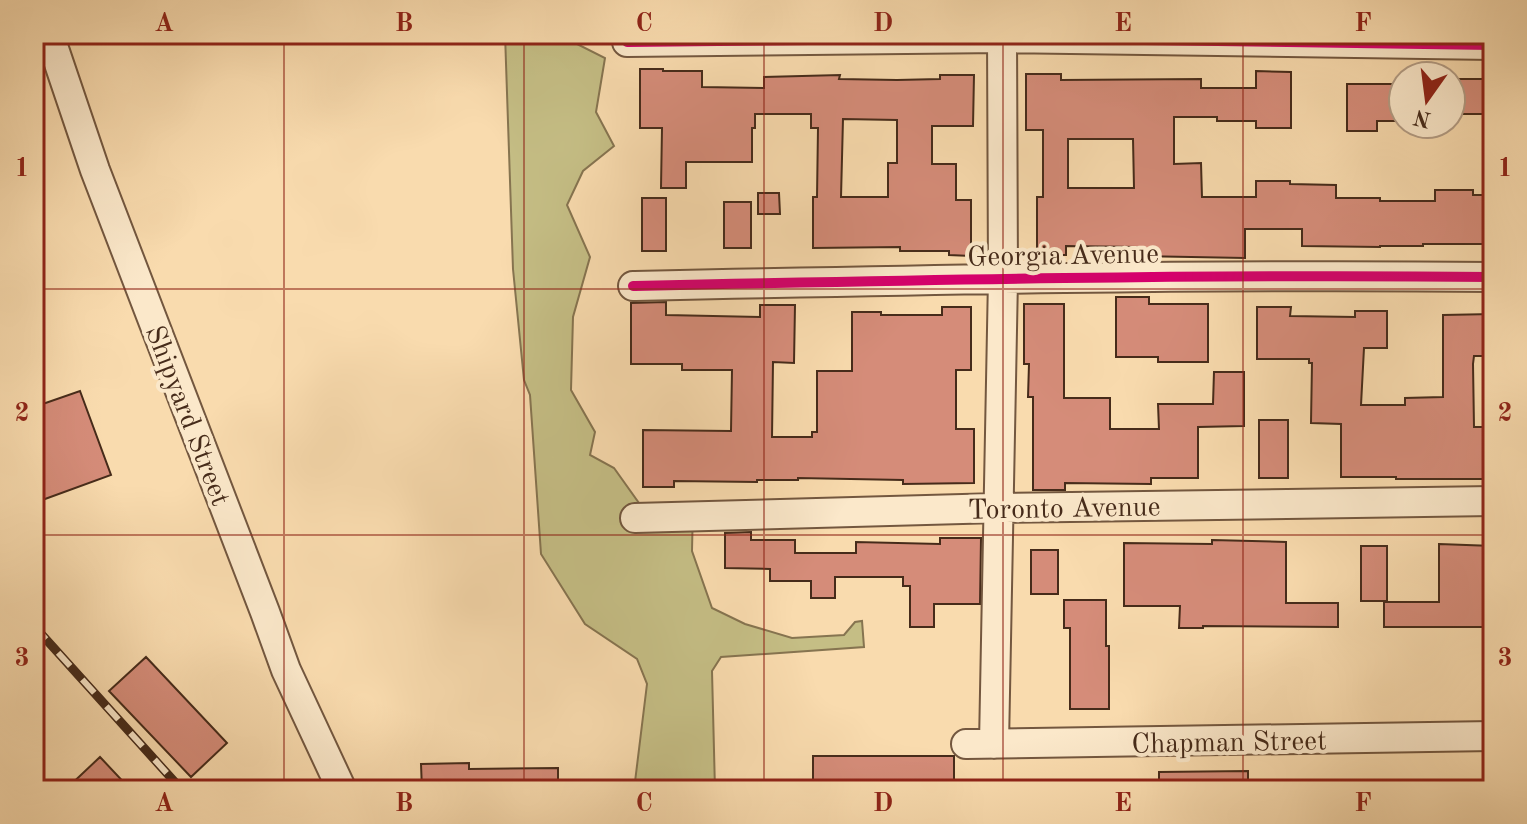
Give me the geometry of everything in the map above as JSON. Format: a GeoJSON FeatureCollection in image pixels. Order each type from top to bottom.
{"type":"FeatureCollection","features":[{"type":"Feature","properties":{"kind":"street","name":"Shipyard Street"},"geometry":{"type":"LineString","coordinates":[[49,34],[95,170],[286,670],[342,790]]}},
{"type":"Feature","properties":{"kind":"street"},"geometry":{"type":"LineString","coordinates":[[627,42],[1002,36],[1493,45]]}},
{"type":"Feature","properties":{"kind":"street"},"geometry":{"type":"LineString","coordinates":[[994,744],[1003,278],[1002,36]]}},
{"type":"Feature","properties":{"kind":"street","name":"Georgia Avenue"},"geometry":{"type":"LineString","coordinates":[[633,286],[1003,278],[1493,277]]}},
{"type":"Feature","properties":{"kind":"street","name":"Toronto Avenue"},"geometry":{"type":"LineString","coordinates":[[635,518],[999,508],[1493,501]]}},
{"type":"Feature","properties":{"kind":"street","name":"Chapman Street"},"geometry":{"type":"LineString","coordinates":[[966,744],[1493,736]]}},
{"type":"Feature","properties":{"kind":"shaded area"},"geometry":{"type":"Polygon","coordinates":[[[505,34],[572,34],[575,43],[605,58],[596,112],[614,146],[583,171],[567,205],[590,257],[573,317],[571,390],[595,432],[590,455],[614,468],[639,503],[693,506],[692,551],[712,608],[745,624],[792,638],[844,635],[855,622],[862,621],[864,647],[721,657],[712,671],[715,790],[634,790],[647,684],[637,659],[585,624],[541,554],[530,395],[524,380],[513,269],[505,34]]]}},
{"type":"Feature","properties":{"kind":"building"},"geometry":{"type":"Polygon","coordinates":[[[640,69],[702,71],[702,87],[764,88],[764,77],[840,75],[839,79],[897,80],[974,75],[973,126],[932,126],[932,164],[956,164],[956,200],[971,200],[971,256],[949,255],[949,251],[900,251],[900,247],[813,248],[818,128],[811,128],[811,114],[755,114],[752,162],[686,162],[686,188],[661,188],[662,128],[640,128],[640,69]],[[843,119],[841,197],[888,197],[888,163],[897,163],[897,120],[843,119]]]}},
{"type":"Feature","properties":{"kind":"building"},"geometry":{"type":"Polygon","coordinates":[[[1256,71],[1291,72],[1291,128],[1256,128],[1256,121],[1217,121],[1217,117],[1174,117],[1174,164],[1201,163],[1202,197],[1256,197],[1256,181],[1336,185],[1336,198],[1380,198],[1380,201],[1435,201],[1435,190],[1473,190],[1473,195],[1493,195],[1493,244],[1302,246],[1302,229],[1245,229],[1245,258],[1137,256],[1137,247],[1066,246],[1066,255],[1037,255],[1037,197],[1043,197],[1043,130],[1026,130],[1026,74],[1061,74],[1061,80],[1201,79],[1201,88],[1256,88],[1256,71]],[[1068,139],[1068,188],[1134,188],[1133,139],[1068,139]]]}},
{"type":"Feature","properties":{"kind":"building"},"geometry":{"type":"Polygon","coordinates":[[[1467,79],[1493,79],[1493,114],[1467,114],[1467,79]]]}},
{"type":"Feature","properties":{"kind":"building"},"geometry":{"type":"Polygon","coordinates":[[[1347,84],[1387,84],[1387,121],[1377,121],[1377,131],[1347,131],[1347,84]]]}},
{"type":"Feature","properties":{"kind":"building"},"geometry":{"type":"Polygon","coordinates":[[[758,193],[779,193],[780,214],[758,214],[758,193]]]}},
{"type":"Feature","properties":{"kind":"building"},"geometry":{"type":"Polygon","coordinates":[[[642,198],[666,198],[666,251],[642,251],[642,198]]]}},
{"type":"Feature","properties":{"kind":"building"},"geometry":{"type":"Polygon","coordinates":[[[724,202],[751,202],[751,248],[724,248],[724,202]]]}},
{"type":"Feature","properties":{"kind":"building"},"geometry":{"type":"Polygon","coordinates":[[[1116,297],[1149,297],[1149,304],[1208,304],[1208,362],[1158,362],[1158,357],[1116,357],[1116,297]]]}},
{"type":"Feature","properties":{"kind":"building"},"geometry":{"type":"Polygon","coordinates":[[[666,302],[666,315],[760,317],[760,305],[795,305],[794,363],[773,362],[772,437],[812,437],[812,432],[817,432],[817,371],[852,371],[852,312],[942,315],[942,307],[971,307],[971,370],[956,370],[956,429],[974,429],[974,483],[903,484],[903,480],[798,478],[757,482],[674,481],[674,487],[643,487],[643,430],[731,431],[732,370],[682,370],[682,364],[631,364],[631,303],[666,302]]]}},
{"type":"Feature","properties":{"kind":"building"},"geometry":{"type":"Polygon","coordinates":[[[1024,304],[1064,304],[1064,398],[1110,398],[1110,429],[1159,429],[1158,404],[1213,404],[1214,372],[1244,372],[1244,426],[1198,427],[1198,478],[1151,478],[1151,484],[1065,483],[1065,490],[1033,490],[1033,397],[1028,397],[1029,364],[1024,364],[1024,304]]]}},
{"type":"Feature","properties":{"kind":"building"},"geometry":{"type":"Polygon","coordinates":[[[1257,307],[1291,307],[1290,316],[1355,317],[1355,311],[1387,311],[1387,348],[1364,348],[1361,405],[1405,405],[1405,398],[1443,397],[1443,315],[1493,314],[1493,356],[1474,356],[1473,364],[1474,427],[1493,427],[1493,479],[1341,477],[1341,424],[1311,423],[1312,363],[1309,359],[1257,359],[1257,307]]]}},
{"type":"Feature","properties":{"kind":"building"},"geometry":{"type":"Polygon","coordinates":[[[80,391],[111,475],[34,503],[34,407],[80,391]]]}},
{"type":"Feature","properties":{"kind":"building"},"geometry":{"type":"Polygon","coordinates":[[[1259,420],[1288,420],[1288,478],[1259,478],[1259,420]]]}},
{"type":"Feature","properties":{"kind":"building"},"geometry":{"type":"Polygon","coordinates":[[[751,532],[751,540],[795,540],[795,553],[856,553],[856,542],[940,544],[940,538],[981,538],[980,604],[934,604],[934,627],[910,627],[910,586],[903,586],[903,577],[835,577],[835,598],[811,598],[811,581],[770,581],[770,569],[725,568],[725,533],[751,532]]]}},
{"type":"Feature","properties":{"kind":"building"},"geometry":{"type":"Polygon","coordinates":[[[1212,540],[1286,542],[1286,603],[1338,603],[1338,627],[1179,628],[1180,606],[1124,606],[1124,543],[1212,544],[1212,540]]]}},
{"type":"Feature","properties":{"kind":"building"},"geometry":{"type":"Polygon","coordinates":[[[1439,544],[1493,546],[1493,627],[1384,627],[1384,602],[1439,602],[1439,544]]]}},
{"type":"Feature","properties":{"kind":"building"},"geometry":{"type":"Polygon","coordinates":[[[1361,546],[1387,546],[1387,601],[1361,601],[1361,546]]]}},
{"type":"Feature","properties":{"kind":"building"},"geometry":{"type":"Polygon","coordinates":[[[1031,550],[1058,550],[1058,594],[1031,594],[1031,550]]]}},
{"type":"Feature","properties":{"kind":"building"},"geometry":{"type":"Polygon","coordinates":[[[1064,600],[1106,600],[1109,709],[1070,709],[1070,628],[1064,628],[1064,600]]]}},
{"type":"Feature","properties":{"kind":"building"},"geometry":{"type":"Polygon","coordinates":[[[146,657],[227,743],[191,777],[109,691],[146,657]]]}},
{"type":"Feature","properties":{"kind":"building"},"geometry":{"type":"Polygon","coordinates":[[[813,756],[954,756],[954,790],[813,790],[813,756]]]}},
{"type":"Feature","properties":{"kind":"building"},"geometry":{"type":"Polygon","coordinates":[[[100,757],[131,790],[65,790],[100,757]]]}},
{"type":"Feature","properties":{"kind":"building"},"geometry":{"type":"Polygon","coordinates":[[[469,763],[469,769],[558,768],[558,790],[422,790],[421,764],[469,763]]]}},
{"type":"Feature","properties":{"kind":"building"},"geometry":{"type":"Polygon","coordinates":[[[1248,771],[1248,790],[1159,790],[1159,772],[1248,771]]]}},
{"type":"Feature","properties":{"kind":"railway"},"geometry":{"type":"LineString","coordinates":[[34,626],[182,790]]}},
{"type":"Feature","properties":{"kind":"cycle path"},"geometry":{"type":"LineString","coordinates":[[627,42],[1002,38],[1493,45]]}},
{"type":"Feature","properties":{"kind":"cycle path"},"geometry":{"type":"LineString","coordinates":[[633,286],[1170,277],[1493,277]]}}]}
